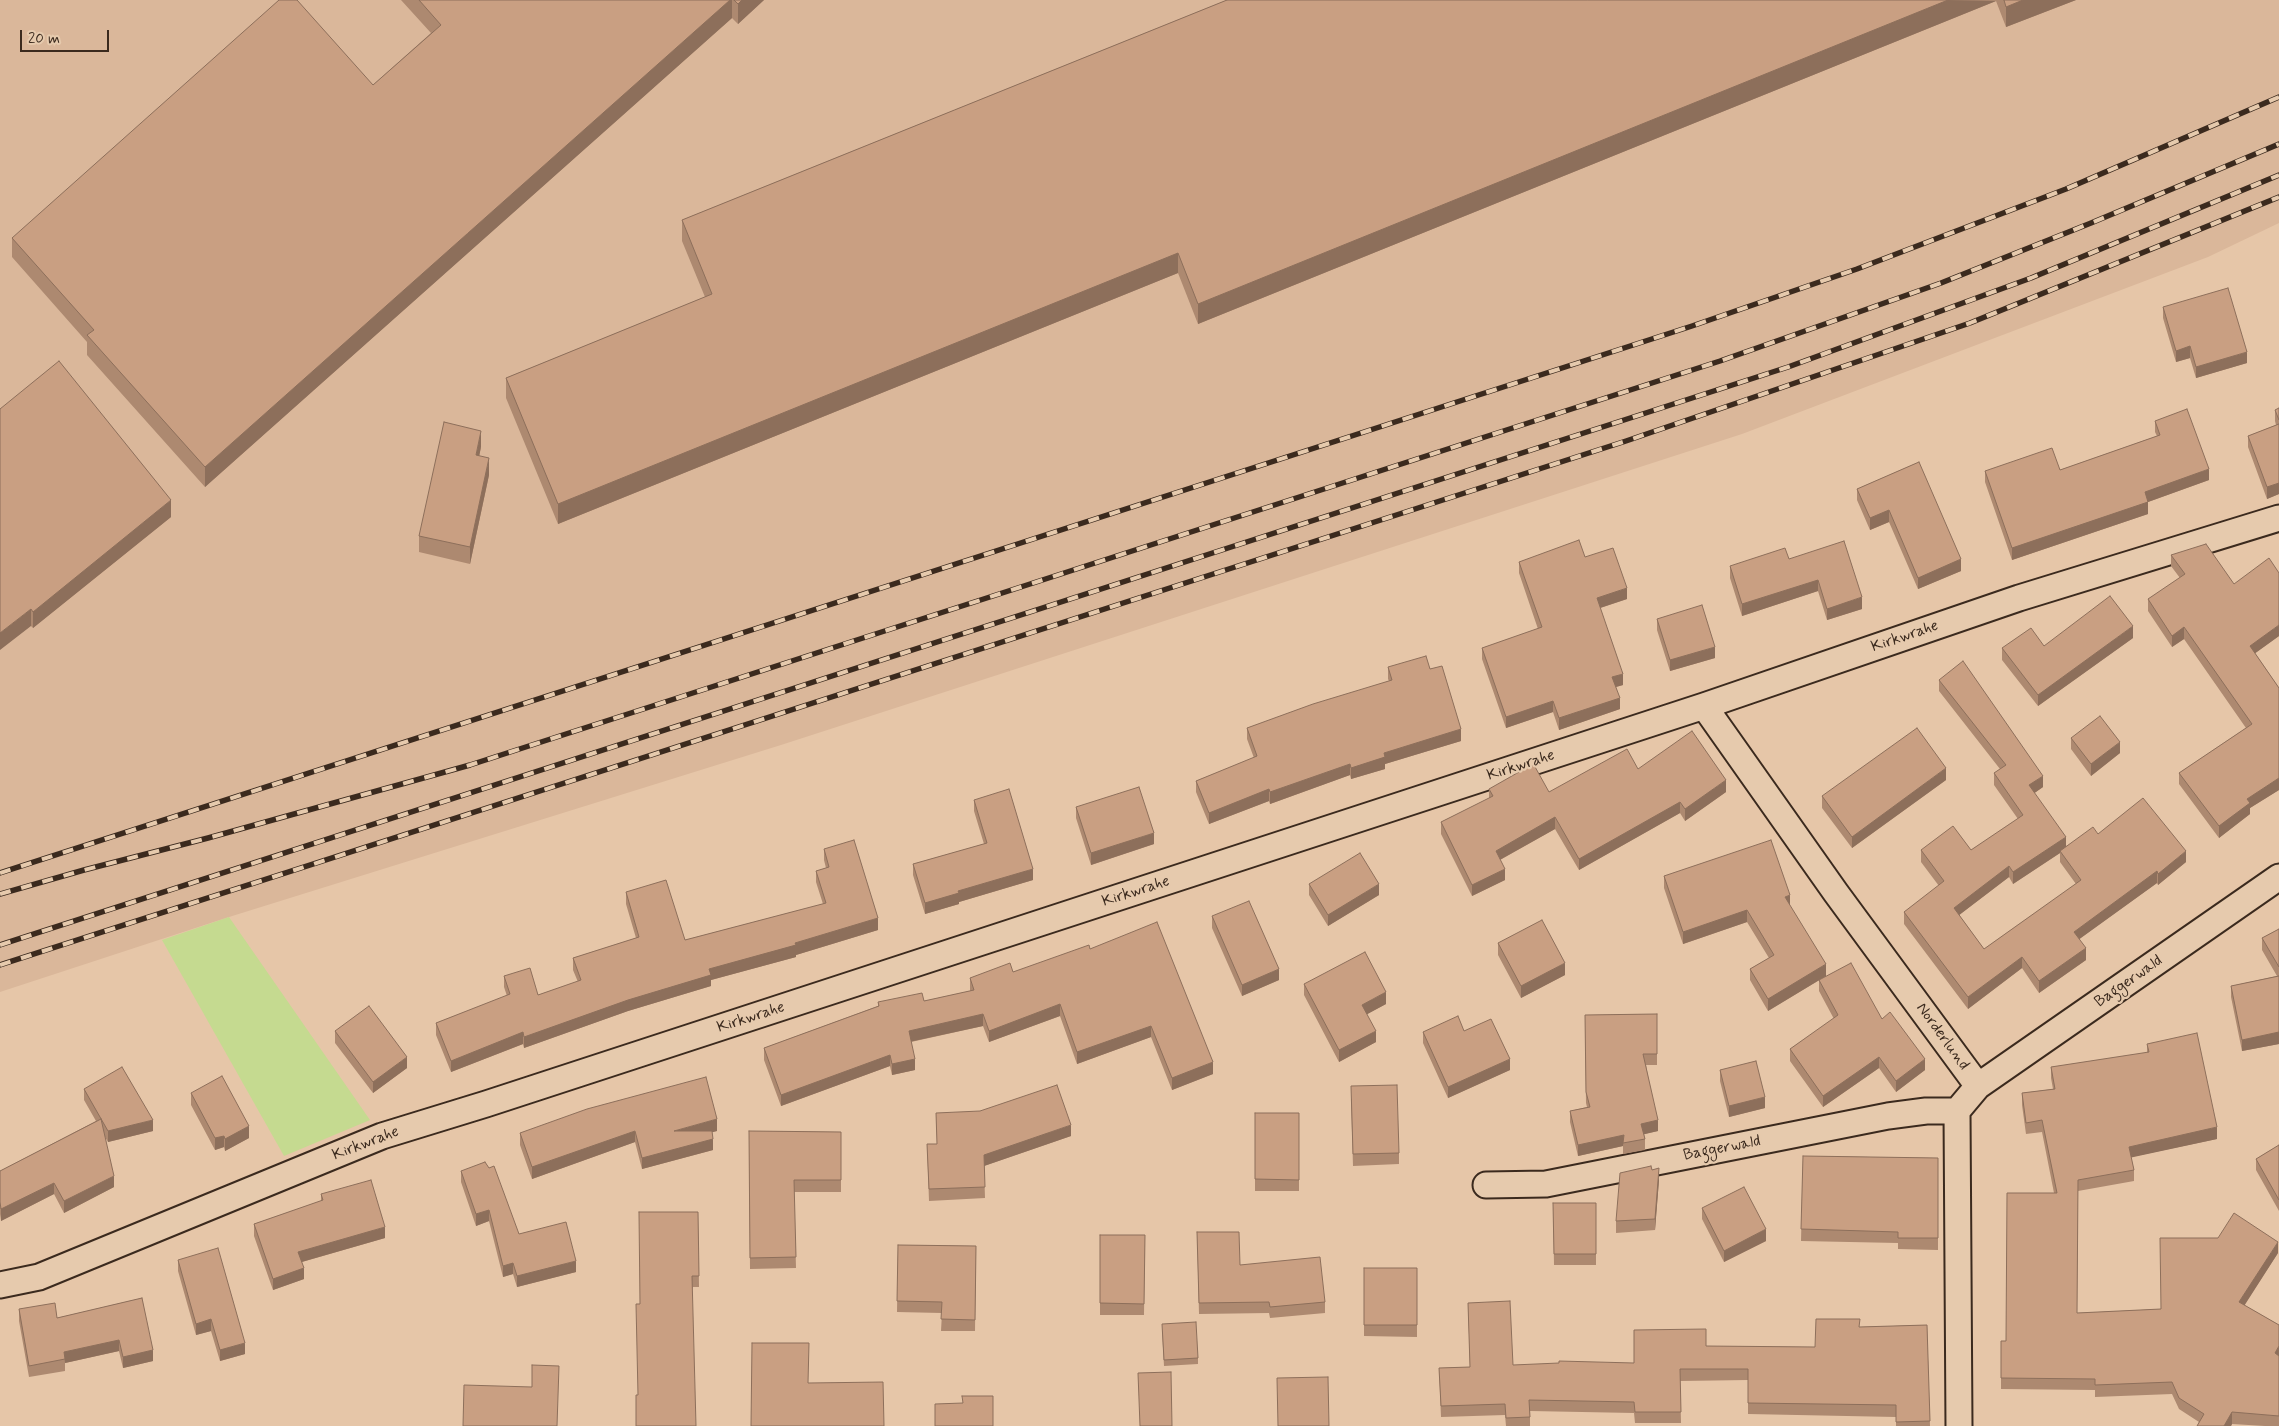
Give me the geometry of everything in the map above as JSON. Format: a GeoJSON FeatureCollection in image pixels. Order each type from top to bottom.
{"type":"FeatureCollection","features":[{"type":"Feature","properties":{"kind":"street","name":"Kirkwrahe"},"geometry":{"type":"LineString","coordinates":[[0,1285],[39,1277],[382,1136],[496,1101],[1704,706],[2019,598],[2279,518]]}},
{"type":"Feature","properties":{"kind":"street","name":"Norderlund"},"geometry":{"type":"LineString","coordinates":[[1704,706],[1836,893],[1978,1086],[1957,1111]]}},
{"type":"Feature","properties":{"kind":"street","name":"Baggerwald"},"geometry":{"type":"LineString","coordinates":[[1978,1086],[2279,877]]}},
{"type":"Feature","properties":{"kind":"street","name":"Baggerwald"},"geometry":{"type":"LineString","coordinates":[[1486,1186],[1546,1184],[1888,1116],[1926,1111],[1957,1111]]}},
{"type":"Feature","properties":{"kind":"street"},"geometry":{"type":"LineString","coordinates":[[1957,1111],[1959,1426]]}},
{"type":"Feature","properties":{"kind":"shaded area"},"geometry":{"type":"Polygon","coordinates":[[[0,0],[2279,0],[2279,223],[2208,257],[1742,434],[781,745],[229,917],[0,992],[0,0]]]}},
{"type":"Feature","properties":{"kind":"green space"},"geometry":{"type":"Polygon","coordinates":[[[229,917],[370,1120],[284,1156],[162,940],[229,917]]]}},
{"type":"Feature","properties":{"kind":"building"},"geometry":{"type":"Polygon","coordinates":[[[279,0],[297,0],[373,85],[441,25],[419,0],[730,0],[205,467],[87,335],[94,330],[12,238],[279,0]]]}},
{"type":"Feature","properties":{"kind":"building"},"geometry":{"type":"Polygon","coordinates":[[[734,0],[742,0],[738,4],[734,0]]]}},
{"type":"Feature","properties":{"kind":"building"},"geometry":{"type":"Polygon","coordinates":[[[1227,0],[1948,0],[1198,304],[1178,253],[558,504],[506,378],[712,294],[682,220],[1227,0]]]}},
{"type":"Feature","properties":{"kind":"building"},"geometry":{"type":"Polygon","coordinates":[[[2004,0],[2023,0],[2006,7],[2004,0]]]}},
{"type":"Feature","properties":{"kind":"building"},"geometry":{"type":"Polygon","coordinates":[[[2228,288],[2247,352],[2196,367],[2190,346],[2176,351],[2163,307],[2228,288]]]}},
{"type":"Feature","properties":{"kind":"building"},"geometry":{"type":"Polygon","coordinates":[[[59,361],[171,500],[33,612],[31,609],[0,633],[0,409],[59,361]]]}},
{"type":"Feature","properties":{"kind":"building"},"geometry":{"type":"Polygon","coordinates":[[[2279,408],[2279,420],[2275,410],[2279,408]]]}},
{"type":"Feature","properties":{"kind":"building"},"geometry":{"type":"Polygon","coordinates":[[[2187,409],[2209,469],[2145,492],[2148,502],[2012,548],[1985,471],[2052,448],[2060,470],[2160,435],[2155,421],[2187,409]]]}},
{"type":"Feature","properties":{"kind":"building"},"geometry":{"type":"Polygon","coordinates":[[[444,422],[481,431],[476,455],[489,458],[470,547],[419,536],[444,422]]]}},
{"type":"Feature","properties":{"kind":"building"},"geometry":{"type":"Polygon","coordinates":[[[2279,424],[2279,483],[2267,487],[2248,436],[2279,424]]]}},
{"type":"Feature","properties":{"kind":"building"},"geometry":{"type":"Polygon","coordinates":[[[1919,462],[1961,559],[1918,578],[1889,510],[1870,518],[1857,489],[1919,462]]]}},
{"type":"Feature","properties":{"kind":"building"},"geometry":{"type":"Polygon","coordinates":[[[1579,540],[1585,557],[1613,548],[1627,588],[1597,598],[1623,674],[1612,677],[1620,698],[1559,718],[1553,701],[1506,717],[1482,648],[1542,627],[1519,562],[1579,540]]]}},
{"type":"Feature","properties":{"kind":"building"},"geometry":{"type":"Polygon","coordinates":[[[1844,541],[1862,597],[1827,609],[1818,580],[1742,604],[1730,566],[1785,548],[1789,559],[1844,541]]]}},
{"type":"Feature","properties":{"kind":"building"},"geometry":{"type":"Polygon","coordinates":[[[2206,544],[2234,584],[2269,558],[2279,573],[2279,625],[2250,646],[2279,688],[2279,778],[2247,799],[2250,803],[2219,826],[2179,773],[2252,724],[2184,627],[2172,636],[2148,599],[2185,574],[2171,555],[2206,544]]]}},
{"type":"Feature","properties":{"kind":"building"},"geometry":{"type":"Polygon","coordinates":[[[2110,596],[2133,626],[2038,695],[2002,648],[2031,628],[2044,646],[2110,596]]]}},
{"type":"Feature","properties":{"kind":"building"},"geometry":{"type":"Polygon","coordinates":[[[1702,605],[1715,647],[1670,660],[1657,619],[1702,605]]]}},
{"type":"Feature","properties":{"kind":"building"},"geometry":{"type":"Polygon","coordinates":[[[1426,656],[1430,669],[1442,666],[1461,729],[1384,753],[1385,757],[1351,768],[1350,764],[1270,792],[1269,789],[1209,813],[1196,781],[1257,756],[1247,728],[1313,704],[1392,680],[1388,667],[1426,656]]]}},
{"type":"Feature","properties":{"kind":"building"},"geometry":{"type":"Polygon","coordinates":[[[1963,661],[2043,776],[2029,785],[2066,837],[2013,872],[2009,866],[1954,908],[1984,949],[2081,880],[2060,851],[2093,827],[2098,834],[2143,798],[2186,851],[2158,874],[2157,871],[2074,932],[2086,948],[2039,981],[2022,957],[1968,997],[1904,912],[1944,881],[1921,850],[1953,826],[1971,850],[2023,815],[1994,773],[2006,765],[1939,680],[1963,661]]]}},
{"type":"Feature","properties":{"kind":"building"},"geometry":{"type":"Polygon","coordinates":[[[2100,716],[2120,742],[2091,764],[2071,738],[2100,716]]]}},
{"type":"Feature","properties":{"kind":"building"},"geometry":{"type":"Polygon","coordinates":[[[1917,728],[1946,768],[1852,837],[1822,796],[1917,728]]]}},
{"type":"Feature","properties":{"kind":"building"},"geometry":{"type":"Polygon","coordinates":[[[1692,731],[1726,780],[1685,809],[1680,802],[1579,859],[1555,817],[1496,851],[1505,869],[1472,885],[1441,822],[1493,796],[1489,789],[1534,765],[1549,792],[1627,749],[1638,769],[1692,731]]]}},
{"type":"Feature","properties":{"kind":"building"},"geometry":{"type":"Polygon","coordinates":[[[1139,787],[1154,833],[1091,853],[1076,807],[1139,787]]]}},
{"type":"Feature","properties":{"kind":"building"},"geometry":{"type":"Polygon","coordinates":[[[1009,789],[1033,869],[958,891],[959,893],[925,903],[913,864],[987,843],[974,800],[1009,789]]]}},
{"type":"Feature","properties":{"kind":"building"},"geometry":{"type":"Polygon","coordinates":[[[854,840],[878,918],[795,943],[796,945],[709,969],[711,975],[628,1000],[524,1037],[523,1032],[451,1061],[436,1023],[510,994],[504,976],[530,968],[538,995],[581,980],[573,958],[639,937],[626,892],[666,880],[685,940],[826,903],[816,871],[829,867],[824,849],[854,840]]]}},
{"type":"Feature","properties":{"kind":"building"},"geometry":{"type":"Polygon","coordinates":[[[1771,840],[1790,895],[1785,897],[1826,964],[1768,999],[1750,969],[1774,955],[1747,910],[1683,932],[1664,876],[1771,840]]]}},
{"type":"Feature","properties":{"kind":"building"},"geometry":{"type":"Polygon","coordinates":[[[1360,853],[1379,884],[1328,915],[1309,884],[1360,853]]]}},
{"type":"Feature","properties":{"kind":"building"},"geometry":{"type":"Polygon","coordinates":[[[1249,901],[1279,969],[1242,985],[1212,916],[1249,901]]]}},
{"type":"Feature","properties":{"kind":"building"},"geometry":{"type":"Polygon","coordinates":[[[1542,920],[1565,963],[1521,986],[1498,943],[1542,920]]]}},
{"type":"Feature","properties":{"kind":"building"},"geometry":{"type":"Polygon","coordinates":[[[1157,922],[1213,1062],[1172,1078],[1151,1026],[1077,1052],[1060,1004],[989,1031],[983,1014],[909,1031],[915,1059],[892,1064],[890,1055],[781,1095],[764,1048],[879,1006],[878,1002],[922,993],[924,1001],[974,990],[970,978],[1010,963],[1013,972],[1089,945],[1090,949],[1157,922]]]}},
{"type":"Feature","properties":{"kind":"building"},"geometry":{"type":"Polygon","coordinates":[[[2279,929],[2279,967],[2262,938],[2279,929]]]}},
{"type":"Feature","properties":{"kind":"building"},"geometry":{"type":"Polygon","coordinates":[[[1365,952],[1386,992],[1362,1005],[1376,1031],[1339,1050],[1304,984],[1365,952]]]}},
{"type":"Feature","properties":{"kind":"building"},"geometry":{"type":"Polygon","coordinates":[[[1851,963],[1882,1019],[1890,1012],[1925,1059],[1896,1081],[1879,1057],[1823,1096],[1790,1049],[1838,1015],[1819,980],[1851,963]]]}},
{"type":"Feature","properties":{"kind":"building"},"geometry":{"type":"Polygon","coordinates":[[[2279,976],[2279,1032],[2242,1040],[2231,986],[2279,976]]]}},
{"type":"Feature","properties":{"kind":"building"},"geometry":{"type":"Polygon","coordinates":[[[369,1006],[407,1057],[373,1082],[335,1031],[369,1006]]]}},
{"type":"Feature","properties":{"kind":"building"},"geometry":{"type":"Polygon","coordinates":[[[1657,1014],[1657,1054],[1643,1054],[1658,1120],[1641,1124],[1645,1139],[1623,1143],[1624,1135],[1578,1145],[1570,1111],[1590,1107],[1586,1092],[1585,1015],[1657,1014]]]}},
{"type":"Feature","properties":{"kind":"building"},"geometry":{"type":"Polygon","coordinates":[[[1458,1016],[1464,1031],[1491,1019],[1510,1059],[1448,1087],[1423,1032],[1458,1016]]]}},
{"type":"Feature","properties":{"kind":"building"},"geometry":{"type":"Polygon","coordinates":[[[2197,1033],[2217,1127],[2129,1147],[2134,1170],[2078,1180],[2077,1313],[2161,1309],[2160,1238],[2218,1238],[2234,1213],[2278,1242],[2239,1302],[2279,1325],[2279,1346],[2275,1353],[2279,1356],[2279,1416],[2232,1412],[2224,1426],[2197,1426],[2204,1414],[2179,1398],[2172,1382],[2095,1385],[2095,1379],[2001,1378],[2001,1341],[2006,1341],[2007,1193],[2057,1193],[2042,1120],[2026,1123],[2022,1093],[2055,1089],[2051,1067],[2149,1052],[2147,1044],[2197,1033]]]}},
{"type":"Feature","properties":{"kind":"building"},"geometry":{"type":"Polygon","coordinates":[[[1756,1061],[1765,1097],[1729,1106],[1720,1070],[1756,1061]]]}},
{"type":"Feature","properties":{"kind":"building"},"geometry":{"type":"Polygon","coordinates":[[[122,1067],[153,1120],[108,1131],[84,1089],[122,1067]]]}},
{"type":"Feature","properties":{"kind":"building"},"geometry":{"type":"Polygon","coordinates":[[[222,1076],[249,1126],[225,1139],[224,1136],[215,1138],[191,1093],[222,1076]]]}},
{"type":"Feature","properties":{"kind":"building"},"geometry":{"type":"Polygon","coordinates":[[[706,1077],[717,1119],[674,1131],[712,1131],[713,1139],[642,1158],[635,1131],[532,1167],[520,1133],[587,1109],[706,1077]]]}},
{"type":"Feature","properties":{"kind":"building"},"geometry":{"type":"Polygon","coordinates":[[[1057,1085],[1071,1125],[984,1155],[985,1187],[929,1189],[927,1144],[937,1144],[936,1113],[980,1111],[1057,1085]]]}},
{"type":"Feature","properties":{"kind":"building"},"geometry":{"type":"Polygon","coordinates":[[[1397,1085],[1399,1153],[1353,1154],[1351,1086],[1397,1085]]]}},
{"type":"Feature","properties":{"kind":"building"},"geometry":{"type":"Polygon","coordinates":[[[1255,1113],[1299,1113],[1299,1180],[1255,1179],[1255,1113]]]}},
{"type":"Feature","properties":{"kind":"building"},"geometry":{"type":"Polygon","coordinates":[[[101,1119],[114,1176],[64,1201],[54,1183],[1,1209],[0,1171],[101,1119]]]}},
{"type":"Feature","properties":{"kind":"building"},"geometry":{"type":"Polygon","coordinates":[[[749,1131],[841,1132],[841,1180],[794,1180],[796,1257],[750,1258],[749,1131]]]}},
{"type":"Feature","properties":{"kind":"building"},"geometry":{"type":"Polygon","coordinates":[[[2279,1145],[2279,1200],[2256,1159],[2279,1145]]]}},
{"type":"Feature","properties":{"kind":"building"},"geometry":{"type":"Polygon","coordinates":[[[1803,1156],[1938,1158],[1938,1238],[1898,1238],[1898,1232],[1801,1229],[1803,1156]]]}},
{"type":"Feature","properties":{"kind":"building"},"geometry":{"type":"Polygon","coordinates":[[[485,1162],[489,1168],[494,1166],[519,1234],[566,1222],[576,1261],[517,1276],[513,1263],[503,1266],[489,1210],[476,1214],[461,1171],[485,1162]]]}},
{"type":"Feature","properties":{"kind":"building"},"geometry":{"type":"Polygon","coordinates":[[[1651,1166],[1652,1170],[1659,1168],[1655,1219],[1616,1221],[1620,1173],[1651,1166]]]}},
{"type":"Feature","properties":{"kind":"building"},"geometry":{"type":"Polygon","coordinates":[[[371,1180],[385,1227],[298,1252],[304,1268],[273,1279],[254,1224],[323,1200],[321,1194],[371,1180]]]}},
{"type":"Feature","properties":{"kind":"building"},"geometry":{"type":"Polygon","coordinates":[[[1744,1187],[1766,1229],[1724,1251],[1702,1208],[1744,1187]]]}},
{"type":"Feature","properties":{"kind":"building"},"geometry":{"type":"Polygon","coordinates":[[[1553,1203],[1596,1203],[1596,1254],[1554,1254],[1553,1203]]]}},
{"type":"Feature","properties":{"kind":"building"},"geometry":{"type":"Polygon","coordinates":[[[639,1212],[698,1212],[699,1276],[692,1276],[696,1426],[636,1426],[636,1395],[638,1395],[636,1304],[640,1304],[639,1212]]]}},
{"type":"Feature","properties":{"kind":"building"},"geometry":{"type":"Polygon","coordinates":[[[1197,1232],[1239,1232],[1240,1265],[1320,1257],[1325,1302],[1270,1307],[1269,1302],[1199,1303],[1197,1232]]]}},
{"type":"Feature","properties":{"kind":"building"},"geometry":{"type":"Polygon","coordinates":[[[1100,1235],[1145,1235],[1144,1304],[1100,1303],[1100,1235]]]}},
{"type":"Feature","properties":{"kind":"building"},"geometry":{"type":"Polygon","coordinates":[[[898,1245],[976,1246],[975,1320],[941,1319],[942,1302],[897,1301],[898,1245]]]}},
{"type":"Feature","properties":{"kind":"building"},"geometry":{"type":"Polygon","coordinates":[[[218,1248],[245,1343],[220,1350],[211,1319],[196,1324],[178,1260],[218,1248]]]}},
{"type":"Feature","properties":{"kind":"building"},"geometry":{"type":"Polygon","coordinates":[[[1364,1268],[1417,1268],[1417,1325],[1364,1325],[1364,1268]]]}},
{"type":"Feature","properties":{"kind":"building"},"geometry":{"type":"Polygon","coordinates":[[[142,1298],[153,1350],[123,1357],[119,1340],[64,1352],[65,1359],[29,1366],[19,1309],[55,1303],[57,1318],[142,1298]]]}},
{"type":"Feature","properties":{"kind":"building"},"geometry":{"type":"Polygon","coordinates":[[[1510,1301],[1513,1365],[1559,1363],[1559,1361],[1634,1363],[1634,1330],[1706,1329],[1706,1346],[1815,1347],[1816,1319],[1860,1319],[1859,1327],[1927,1325],[1930,1421],[1896,1422],[1896,1405],[1748,1403],[1748,1369],[1680,1369],[1681,1412],[1635,1412],[1634,1402],[1529,1400],[1530,1417],[1506,1418],[1505,1404],[1441,1406],[1439,1368],[1470,1367],[1468,1303],[1510,1301]]]}},
{"type":"Feature","properties":{"kind":"building"},"geometry":{"type":"Polygon","coordinates":[[[1196,1322],[1198,1358],[1164,1360],[1162,1324],[1196,1322]]]}},
{"type":"Feature","properties":{"kind":"building"},"geometry":{"type":"Polygon","coordinates":[[[752,1343],[809,1343],[808,1383],[883,1382],[884,1426],[751,1426],[752,1343]]]}},
{"type":"Feature","properties":{"kind":"building"},"geometry":{"type":"Polygon","coordinates":[[[532,1365],[559,1366],[557,1426],[463,1426],[464,1385],[532,1387],[532,1365]]]}},
{"type":"Feature","properties":{"kind":"building"},"geometry":{"type":"Polygon","coordinates":[[[1171,1372],[1172,1426],[1140,1426],[1138,1373],[1171,1372]]]}},
{"type":"Feature","properties":{"kind":"building"},"geometry":{"type":"Polygon","coordinates":[[[1328,1377],[1329,1426],[1278,1426],[1277,1378],[1328,1377]]]}},
{"type":"Feature","properties":{"kind":"building"},"geometry":{"type":"Polygon","coordinates":[[[962,1396],[993,1396],[993,1426],[935,1426],[935,1404],[963,1403],[962,1396]]]}},
{"type":"Feature","properties":{"kind":"railway"},"geometry":{"type":"LineString","coordinates":[[0,873],[1692,326],[1857,269],[2066,189],[2279,97]]}},
{"type":"Feature","properties":{"kind":"railway"},"geometry":{"type":"LineString","coordinates":[[0,894],[470,765],[1720,361],[1941,283],[2091,223],[2279,144]]}},
{"type":"Feature","properties":{"kind":"railway"},"geometry":{"type":"LineString","coordinates":[[0,945],[1788,367],[2031,278],[2279,175]]}},
{"type":"Feature","properties":{"kind":"railway"},"geometry":{"type":"LineString","coordinates":[[0,965],[1626,441],[1970,323],[2279,197]]}}]}
